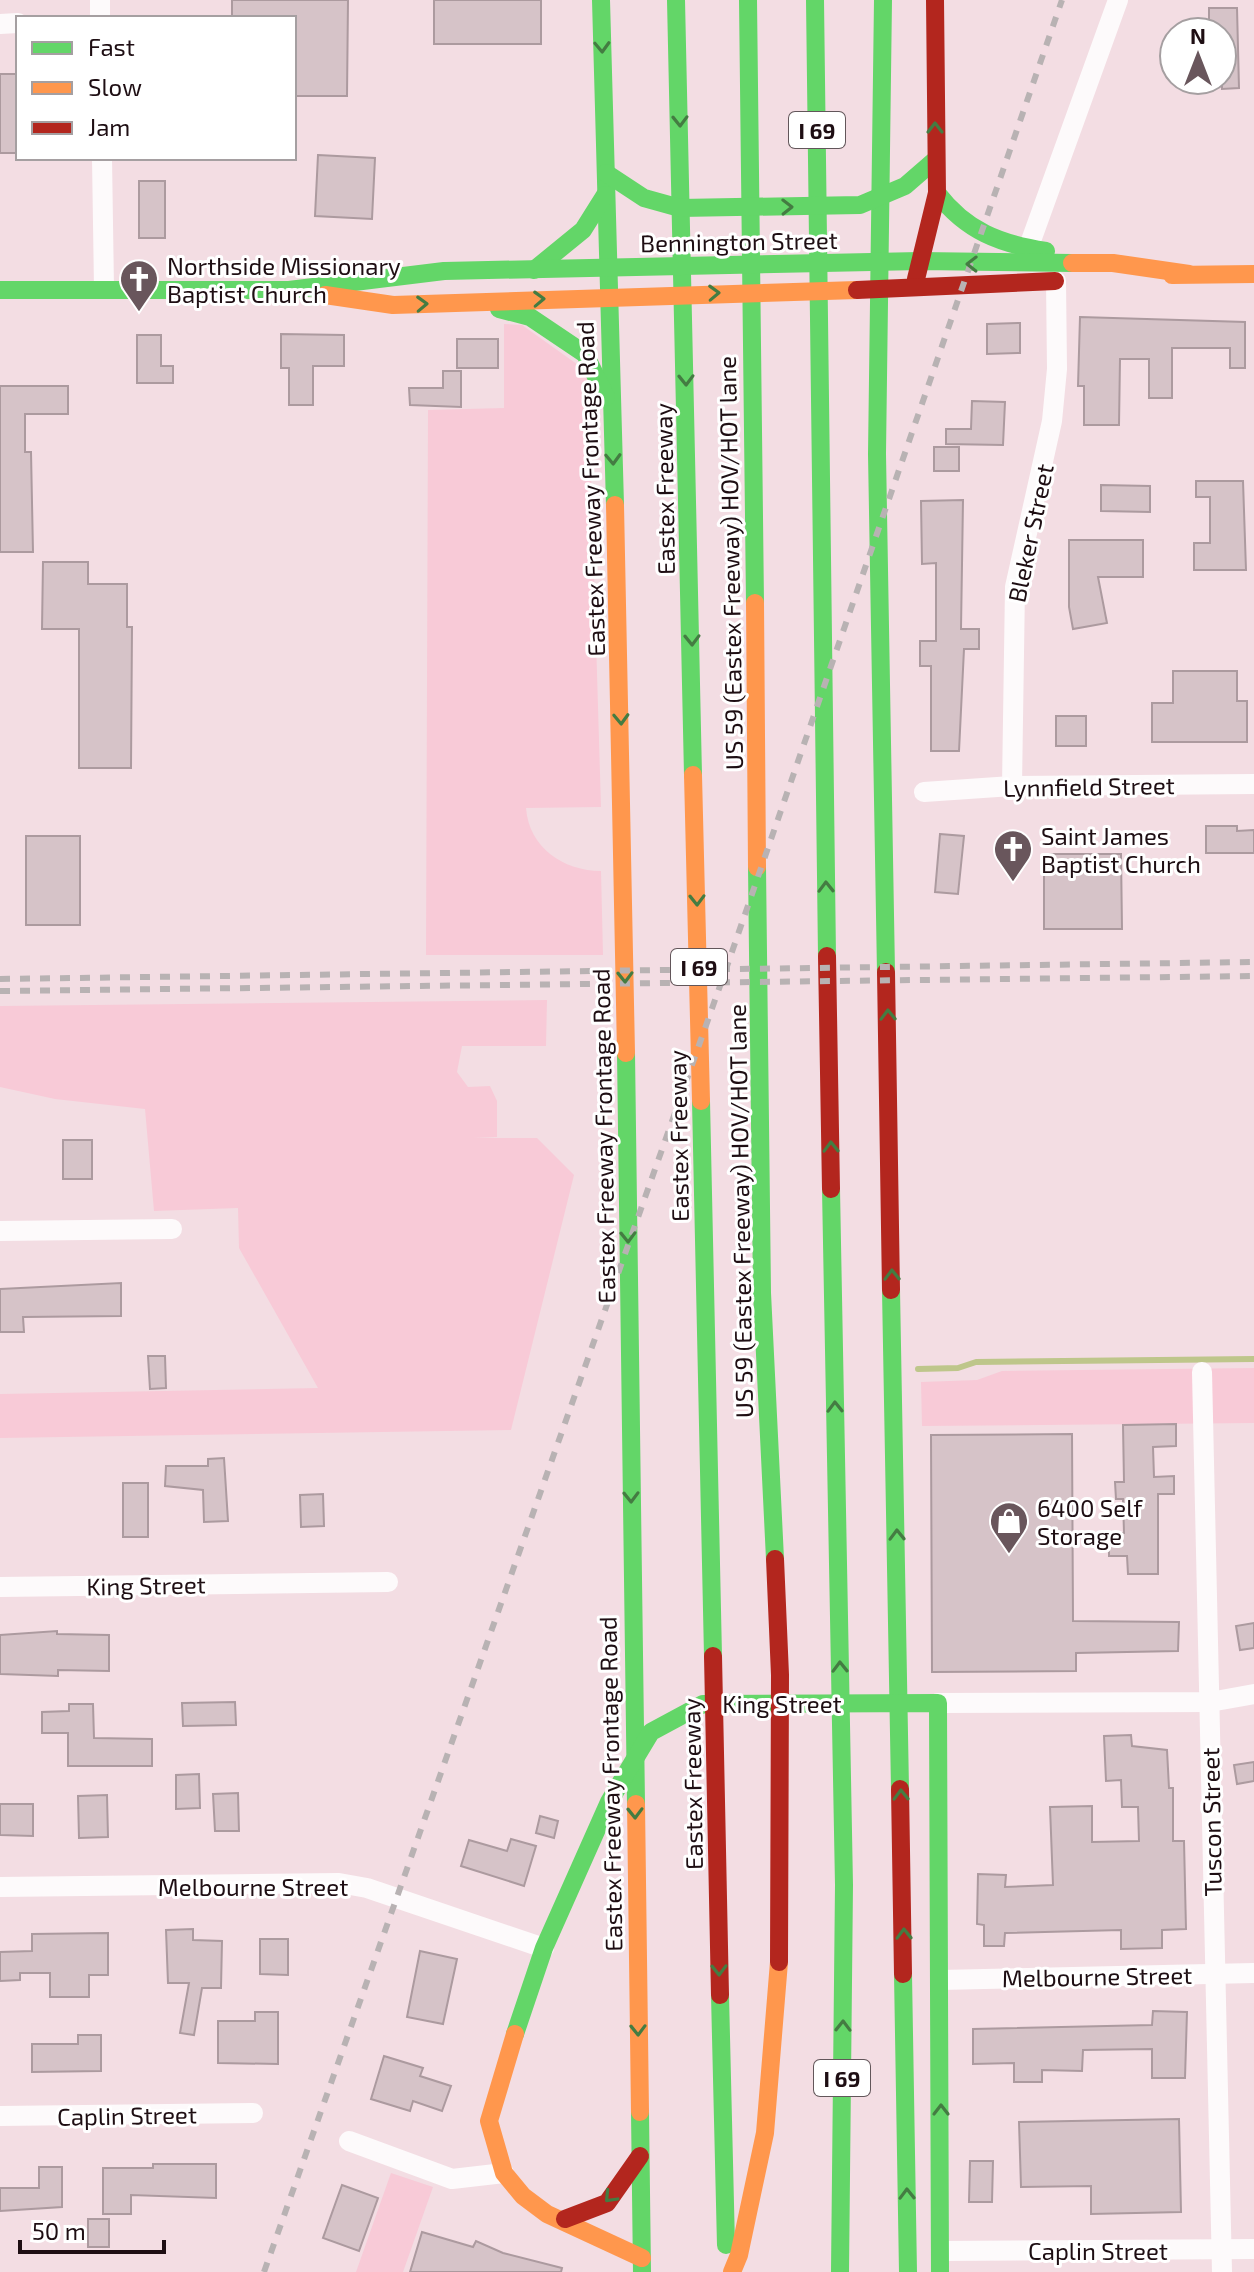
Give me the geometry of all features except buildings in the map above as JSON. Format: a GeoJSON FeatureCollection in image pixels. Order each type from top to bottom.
{"type":"FeatureCollection","features":[{"type":"Feature","properties":{"kind":"main road","name":"Eastex Freeway Frontage Road"},"geometry":{"type":"LineString","coordinates":[[601,0],[623,815],[642,2265]]}},
{"type":"Feature","properties":{"kind":"main road","name":"US 59 (Eastex Freeway) HOV/HOT lane"},"geometry":{"type":"LineString","coordinates":[[729,2272],[739,2255],[765,2133],[780,1953],[780,1675],[762,1293],[748,0]]}},
{"type":"Feature","properties":{"kind":"main road"},"geometry":{"type":"LineString","coordinates":[[815,0],[823,42]]}},
{"type":"Feature","properties":{"kind":"main road"},"geometry":{"type":"LineString","coordinates":[[823,42],[832,0]]}},
{"type":"Feature","properties":{"kind":"main road"},"geometry":{"type":"LineString","coordinates":[[883,0],[877,454],[908,2272]]}},
{"type":"Feature","properties":{"kind":"main road"},"geometry":{"type":"LineString","coordinates":[[914,287],[937,193],[935,0]]}},
{"type":"Feature","properties":{"kind":"main road","name":"Eastex Freeway"},"geometry":{"type":"LineString","coordinates":[[676,4],[729,2272]]}},
{"type":"Feature","properties":{"kind":"main road","name":"I 69"},"geometry":{"type":"LineString","coordinates":[[823,42],[819,219],[825,827],[844,1885],[840,2272]]}},
{"type":"Feature","properties":{"kind":"main road"},"geometry":{"type":"LineString","coordinates":[[606,173],[644,198],[680,208],[860,205],[905,186],[935,160]]}},
{"type":"Feature","properties":{"kind":"main road"},"geometry":{"type":"LineString","coordinates":[[937,193],[946,206],[978,236],[1025,256]]}},
{"type":"Feature","properties":{"kind":"main road"},"geometry":{"type":"LineString","coordinates":[[534,270],[583,230],[606,194]]}},
{"type":"Feature","properties":{"kind":"main road","name":"Bennington Street"},"geometry":{"type":"LineString","coordinates":[[289,290],[444,271],[1025,256],[1113,263],[1189,274]]}},
{"type":"Feature","properties":{"kind":"main road","name":"Bennington Street"},"geometry":{"type":"LineString","coordinates":[[0,290],[289,290],[393,305],[1254,274]]}},
{"type":"Feature","properties":{"kind":"main road"},"geometry":{"type":"LineString","coordinates":[[471,302],[530,317],[561,335],[585,354],[611,408]]}},
{"type":"Feature","properties":{"kind":"main road"},"geometry":{"type":"LineString","coordinates":[[938,1703],[940,2272]]}},
{"type":"Feature","properties":{"kind":"main road","name":"King Street"},"geometry":{"type":"LineString","coordinates":[[504,2173],[489,2121],[495,2094],[544,1948],[609,1802],[651,1732],[703,1704],[938,1703]]}},
{"type":"Feature","properties":{"kind":"main road"},"geometry":{"type":"LineString","coordinates":[[565,2219],[607,2203],[640,2156]]}},
{"type":"Feature","properties":{"kind":"main road"},"geometry":{"type":"LineString","coordinates":[[504,2173],[523,2196],[547,2214],[565,2219],[642,2265]]}},
{"type":"Feature","properties":{"kind":"street"},"geometry":{"type":"LineString","coordinates":[[1025,256],[1118,0]]}},
{"type":"Feature","properties":{"kind":"street"},"geometry":{"type":"LineString","coordinates":[[102,160],[104,288]]}},
{"type":"Feature","properties":{"kind":"street","name":"Bleker Street"},"geometry":{"type":"LineString","coordinates":[[1012,786],[1015,587],[1052,421],[1057,369],[1056,281]]}},
{"type":"Feature","properties":{"kind":"street","name":"Lynnfield Street"},"geometry":{"type":"LineString","coordinates":[[924,792],[1012,786],[1254,784]]}},
{"type":"Feature","properties":{"kind":"street"},"geometry":{"type":"LineString","coordinates":[[0,1231],[172,1229]]}},
{"type":"Feature","properties":{"kind":"street","name":"Tuscon Street"},"geometry":{"type":"LineString","coordinates":[[1202,1372],[1222,2272]]}},
{"type":"Feature","properties":{"kind":"street","name":"King Street"},"geometry":{"type":"LineString","coordinates":[[0,1587],[388,1582]]}},
{"type":"Feature","properties":{"kind":"street","name":"King Street"},"geometry":{"type":"LineString","coordinates":[[938,1703],[1210,1702],[1254,1694]]}},
{"type":"Feature","properties":{"kind":"street","name":"Melbourne Street"},"geometry":{"type":"LineString","coordinates":[[0,1887],[339,1883],[367,1888],[544,1948]]}},
{"type":"Feature","properties":{"kind":"street","name":"Melbourne Street"},"geometry":{"type":"LineString","coordinates":[[940,1980],[1254,1973]]}},
{"type":"Feature","properties":{"kind":"street","name":"Caplin Street"},"geometry":{"type":"LineString","coordinates":[[0,2116],[253,2113]]}},
{"type":"Feature","properties":{"kind":"street"},"geometry":{"type":"LineString","coordinates":[[349,2141],[452,2179],[504,2173]]}},
{"type":"Feature","properties":{"kind":"street","name":"Caplin Street"},"geometry":{"type":"LineString","coordinates":[[942,2251],[1254,2249]]}},
{"type":"Feature","properties":{"kind":"shaded area"},"geometry":{"type":"Polygon","coordinates":[[[504,324],[522,325],[588,372],[601,807],[526,808],[534,835],[541,846],[574,867],[601,871],[603,955],[426,955],[428,410],[504,408],[504,324]]]}},
{"type":"Feature","properties":{"kind":"shaded area"},"geometry":{"type":"Polygon","coordinates":[[[547,1000],[546,1046],[462,1046],[457,1072],[468,1087],[490,1086],[497,1101],[497,1137],[474,1138],[537,1138],[574,1175],[511,1430],[0,1438],[0,1394],[318,1388],[239,1248],[238,1208],[154,1211],[145,1109],[55,1099],[0,1087],[0,1006],[547,1000]]]}},
{"type":"Feature","properties":{"kind":"shaded area"},"geometry":{"type":"Polygon","coordinates":[[[1254,1368],[1254,1423],[922,1426],[921,1382],[977,1380],[1002,1371],[1254,1368]]]}},
{"type":"Feature","properties":{"kind":"shaded area"},"geometry":{"type":"Polygon","coordinates":[[[391,2173],[433,2187],[403,2272],[356,2272],[391,2173]]]}},
{"type":"Feature","properties":{"kind":"waterway"},"geometry":{"type":"LineString","coordinates":[[918,1369],[958,1368],[976,1362],[1254,1359]]}},
{"type":"Feature","properties":{"kind":"railway"},"geometry":{"type":"LineString","coordinates":[[264,2272],[726,969],[1062,0]]}},
{"type":"Feature","properties":{"kind":"railway"},"geometry":{"type":"LineString","coordinates":[[0,979],[1254,962]]}},
{"type":"Feature","properties":{"kind":"railway"},"geometry":{"type":"LineString","coordinates":[[0,991],[1254,976]]}},
{"type":"Feature","properties":{"kind":"traffic: fast"},"geometry":{"type":"LineString","coordinates":[[601,0],[615,505]]}},
{"type":"Feature","properties":{"kind":"traffic: fast"},"geometry":{"type":"LineString","coordinates":[[676,0],[693,775]]}},
{"type":"Feature","properties":{"kind":"traffic: fast"},"geometry":{"type":"LineString","coordinates":[[748,0],[755,603]]}},
{"type":"Feature","properties":{"kind":"traffic: fast"},"geometry":{"type":"LineString","coordinates":[[815,0],[827,956]]}},
{"type":"Feature","properties":{"kind":"traffic: fast"},"geometry":{"type":"LineString","coordinates":[[883,0],[877,454],[886,972]]}},
{"type":"Feature","properties":{"kind":"traffic: fast"},"geometry":{"type":"LineString","coordinates":[[606,173],[644,198],[680,208],[860,205],[905,186],[935,160]]}},
{"type":"Feature","properties":{"kind":"traffic: fast"},"geometry":{"type":"LineString","coordinates":[[937,193],[960,217],[985,234],[1046,251]]}},
{"type":"Feature","properties":{"kind":"traffic: fast"},"geometry":{"type":"LineString","coordinates":[[534,270],[583,230],[605,195]]}},
{"type":"Feature","properties":{"kind":"traffic: fast"},"geometry":{"type":"LineString","coordinates":[[0,290],[289,290],[444,271],[920,261],[1072,263]]}},
{"type":"Feature","properties":{"kind":"traffic: fast"},"geometry":{"type":"LineString","coordinates":[[499,309],[530,317],[585,354],[606,397]]}},
{"type":"Feature","properties":{"kind":"traffic: fast"},"geometry":{"type":"LineString","coordinates":[[757,867],[762,1293],[775,1559]]}},
{"type":"Feature","properties":{"kind":"traffic: fast"},"geometry":{"type":"LineString","coordinates":[[626,1053],[636,1804]]}},
{"type":"Feature","properties":{"kind":"traffic: fast"},"geometry":{"type":"LineString","coordinates":[[701,1101],[713,1656]]}},
{"type":"Feature","properties":{"kind":"traffic: fast"},"geometry":{"type":"LineString","coordinates":[[831,1189],[844,1885],[840,2272]]}},
{"type":"Feature","properties":{"kind":"traffic: fast"},"geometry":{"type":"LineString","coordinates":[[891,1290],[900,1789]]}},
{"type":"Feature","properties":{"kind":"traffic: fast"},"geometry":{"type":"LineString","coordinates":[[515,2034],[544,1948],[609,1802],[651,1732],[703,1704],[938,1703],[940,2272]]}},
{"type":"Feature","properties":{"kind":"traffic: fast"},"geometry":{"type":"LineString","coordinates":[[903,1974],[908,2272]]}},
{"type":"Feature","properties":{"kind":"traffic: fast"},"geometry":{"type":"LineString","coordinates":[[720,1995],[726,2245]]}},
{"type":"Feature","properties":{"kind":"traffic: fast"},"geometry":{"type":"LineString","coordinates":[[640,2112],[642,2272]]}},
{"type":"Feature","properties":{"kind":"traffic: slow"},"geometry":{"type":"LineString","coordinates":[[1072,263],[1113,263],[1189,274]]}},
{"type":"Feature","properties":{"kind":"traffic: slow"},"geometry":{"type":"LineString","coordinates":[[1172,275],[1254,274]]}},
{"type":"Feature","properties":{"kind":"traffic: slow"},"geometry":{"type":"LineString","coordinates":[[325,295],[393,305],[857,290]]}},
{"type":"Feature","properties":{"kind":"traffic: slow"},"geometry":{"type":"LineString","coordinates":[[615,505],[626,1053]]}},
{"type":"Feature","properties":{"kind":"traffic: slow"},"geometry":{"type":"LineString","coordinates":[[755,603],[757,867]]}},
{"type":"Feature","properties":{"kind":"traffic: slow"},"geometry":{"type":"LineString","coordinates":[[693,775],[701,1101]]}},
{"type":"Feature","properties":{"kind":"traffic: slow"},"geometry":{"type":"LineString","coordinates":[[636,1804],[640,2112]]}},
{"type":"Feature","properties":{"kind":"traffic: slow"},"geometry":{"type":"LineString","coordinates":[[732,2272],[739,2255],[765,2133],[779,1962]]}},
{"type":"Feature","properties":{"kind":"traffic: slow"},"geometry":{"type":"LineString","coordinates":[[515,2034],[489,2121],[504,2173],[523,2196],[547,2214],[642,2258]]}},
{"type":"Feature","properties":{"kind":"traffic: jam"},"geometry":{"type":"LineString","coordinates":[[916,279],[937,193],[935,0]]}},
{"type":"Feature","properties":{"kind":"traffic: jam"},"geometry":{"type":"LineString","coordinates":[[857,290],[1055,281]]}},
{"type":"Feature","properties":{"kind":"traffic: jam"},"geometry":{"type":"LineString","coordinates":[[827,956],[831,1189]]}},
{"type":"Feature","properties":{"kind":"traffic: jam"},"geometry":{"type":"LineString","coordinates":[[886,972],[891,1290]]}},
{"type":"Feature","properties":{"kind":"traffic: jam"},"geometry":{"type":"LineString","coordinates":[[775,1559],[780,1675],[779,1962]]}},
{"type":"Feature","properties":{"kind":"traffic: jam"},"geometry":{"type":"LineString","coordinates":[[713,1656],[720,1995]]}},
{"type":"Feature","properties":{"kind":"traffic: jam"},"geometry":{"type":"LineString","coordinates":[[900,1789],[903,1974]]}},
{"type":"Feature","properties":{"kind":"traffic: jam"},"geometry":{"type":"LineString","coordinates":[[565,2219],[607,2203],[640,2156]]}},
{"type":"Feature","properties":{"kind":"place","name":"Northside Missionary Baptist Church"},"geometry":{"type":"Point","coordinates":[139,313]}},
{"type":"Feature","properties":{"kind":"place","name":"Saint James Baptist Church"},"geometry":{"type":"Point","coordinates":[1013,883]}},
{"type":"Feature","properties":{"kind":"place","name":"6400 Self Storage"},"geometry":{"type":"Point","coordinates":[1009,1555]}}]}
